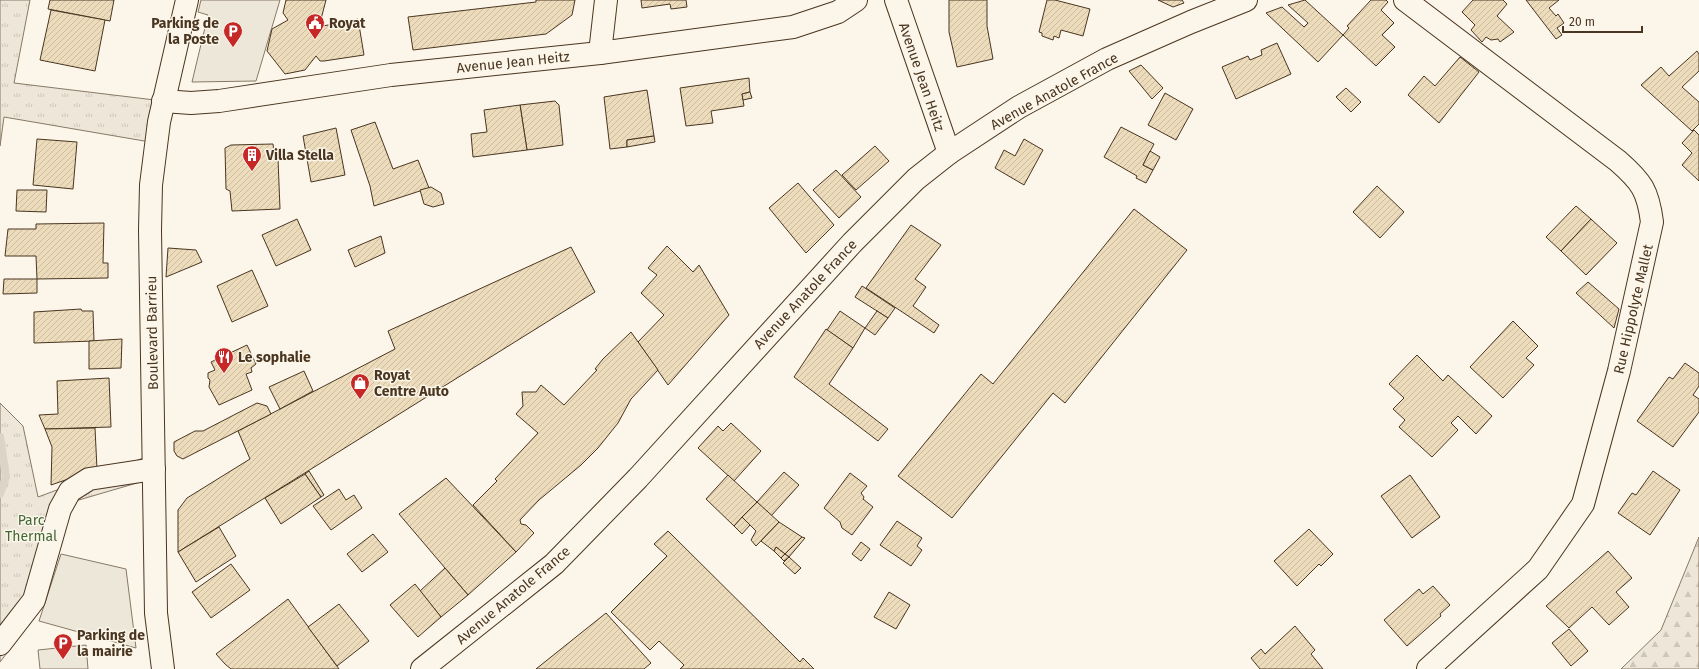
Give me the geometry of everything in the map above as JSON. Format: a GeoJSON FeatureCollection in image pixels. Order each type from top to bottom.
{"type":"FeatureCollection","features":[{"type":"Feature","properties":{"kind":"street","name":"Boulevard Barrieu"},"geometry":{"type":"LineString","coordinates":[[163,669],[156,613],[150,230],[151,185],[163,101],[187,0]]}},
{"type":"Feature","properties":{"kind":"street"},"geometry":{"type":"LineString","coordinates":[[600,53],[606,0]]}},
{"type":"Feature","properties":{"kind":"street","name":"Avenue Jean Heitz"},"geometry":{"type":"LineString","coordinates":[[163,101],[191,104],[219,101],[391,75],[600,53],[793,27],[838,12],[856,0]]}},
{"type":"Feature","properties":{"kind":"street","name":"Avenue Jean Heitz"},"geometry":{"type":"LineString","coordinates":[[896,0],[949,154]]}},
{"type":"Feature","properties":{"kind":"street","name":"Avenue Anatole France"},"geometry":{"type":"LineString","coordinates":[[422,669],[554,564],[638,478],[852,243],[916,179],[949,154],[1019,107],[1107,59],[1190,22],[1246,0]]}},
{"type":"Feature","properties":{"kind":"street","name":"Rue Hippolyte Mallet"},"geometry":{"type":"LineString","coordinates":[[1405,0],[1618,161],[1636,177],[1649,199],[1652,222],[1620,370],[1583,504],[1538,570],[1428,669]]}},
{"type":"Feature","properties":{"kind":"street"},"geometry":{"type":"LineString","coordinates":[[0,644],[34,600],[60,509],[70,491],[89,479],[154,469]]}},
{"type":"Feature","properties":{"kind":"green space"},"geometry":{"type":"Polygon","coordinates":[[[0,0],[30,0],[14,83],[163,101],[156,143],[4,117],[0,146],[0,0]]]}},
{"type":"Feature","properties":{"kind":"green space","name":"Parc Thermal"},"geometry":{"type":"Polygon","coordinates":[[[0,403],[23,426],[38,497],[154,454],[154,478],[72,502],[38,613],[0,662],[0,403]]]}},
{"type":"Feature","properties":{"kind":"green space"},"geometry":{"type":"Polygon","coordinates":[[[1699,537],[1699,669],[1621,669],[1661,630],[1699,537]]]}},
{"type":"Feature","properties":{"kind":"shaded area","name":"Parking de la Poste"},"geometry":{"type":"Polygon","coordinates":[[[201,0],[280,0],[256,81],[192,82],[208,15],[198,12],[201,0]]]}},
{"type":"Feature","properties":{"kind":"shaded area"},"geometry":{"type":"Polygon","coordinates":[[[61,554],[126,569],[136,648],[39,621],[61,554]]]}},
{"type":"Feature","properties":{"kind":"shaded area","name":"Parking de la mairie"},"geometry":{"type":"Polygon","coordinates":[[[86,645],[88,669],[40,669],[38,650],[86,645]]]}},
{"type":"Feature","properties":{"kind":"building"},"geometry":{"type":"Polygon","coordinates":[[[50,0],[114,0],[110,21],[48,9],[50,0]]]}},
{"type":"Feature","properties":{"kind":"building","name":"Royat"},"geometry":{"type":"Polygon","coordinates":[[[286,0],[326,0],[320,23],[323,26],[358,19],[364,55],[324,61],[320,61],[316,56],[305,70],[285,74],[267,51],[272,29],[288,20],[283,13],[286,0]]]}},
{"type":"Feature","properties":{"kind":"building"},"geometry":{"type":"Polygon","coordinates":[[[536,0],[575,0],[572,15],[546,34],[413,50],[408,17],[536,2],[536,0]]]}},
{"type":"Feature","properties":{"kind":"building"},"geometry":{"type":"Polygon","coordinates":[[[641,0],[686,0],[687,7],[671,9],[670,4],[642,8],[641,0]]]}},
{"type":"Feature","properties":{"kind":"building"},"geometry":{"type":"Polygon","coordinates":[[[949,0],[987,0],[987,26],[993,59],[957,67],[949,32],[949,0]]]}},
{"type":"Feature","properties":{"kind":"building"},"geometry":{"type":"Polygon","coordinates":[[[1047,0],[1055,0],[1090,9],[1083,36],[1061,30],[1059,38],[1054,36],[1053,40],[1042,36],[1042,33],[1039,32],[1047,0]]]}},
{"type":"Feature","properties":{"kind":"building"},"geometry":{"type":"Polygon","coordinates":[[[1158,0],[1182,0],[1184,3],[1173,7],[1158,0]]]}},
{"type":"Feature","properties":{"kind":"building"},"geometry":{"type":"Polygon","coordinates":[[[1305,0],[1343,35],[1318,62],[1266,13],[1282,7],[1304,27],[1308,23],[1288,5],[1305,0]]]}},
{"type":"Feature","properties":{"kind":"building"},"geometry":{"type":"Polygon","coordinates":[[[1371,0],[1386,0],[1388,2],[1381,10],[1394,23],[1382,35],[1395,47],[1376,66],[1343,35],[1349,28],[1347,26],[1371,0]]]}},
{"type":"Feature","properties":{"kind":"building"},"geometry":{"type":"Polygon","coordinates":[[[1473,0],[1503,0],[1507,4],[1497,16],[1514,32],[1500,42],[1498,39],[1491,40],[1486,37],[1482,42],[1471,30],[1475,25],[1462,12],[1473,0]]]}},
{"type":"Feature","properties":{"kind":"building"},"geometry":{"type":"Polygon","coordinates":[[[1526,0],[1559,0],[1549,8],[1556,16],[1558,14],[1564,23],[1557,28],[1562,35],[1556,39],[1526,0]]]}},
{"type":"Feature","properties":{"kind":"building"},"geometry":{"type":"Polygon","coordinates":[[[51,10],[105,20],[95,71],[40,60],[51,10]]]}},
{"type":"Feature","properties":{"kind":"building"},"geometry":{"type":"Polygon","coordinates":[[[1277,43],[1291,74],[1236,99],[1222,67],[1248,56],[1250,60],[1262,55],[1261,50],[1277,43]]]}},
{"type":"Feature","properties":{"kind":"building"},"geometry":{"type":"Polygon","coordinates":[[[1697,51],[1699,54],[1699,71],[1682,87],[1699,102],[1699,124],[1692,131],[1641,85],[1661,67],[1669,76],[1697,51]]]}},
{"type":"Feature","properties":{"kind":"building"},"geometry":{"type":"Polygon","coordinates":[[[1460,57],[1479,72],[1439,123],[1408,95],[1424,76],[1435,86],[1460,57]]]}},
{"type":"Feature","properties":{"kind":"building"},"geometry":{"type":"Polygon","coordinates":[[[1141,65],[1163,88],[1152,99],[1129,71],[1141,65]]]}},
{"type":"Feature","properties":{"kind":"building"},"geometry":{"type":"Polygon","coordinates":[[[749,78],[750,92],[742,94],[744,106],[711,111],[713,123],[686,126],[680,88],[749,78]]]}},
{"type":"Feature","properties":{"kind":"building"},"geometry":{"type":"Polygon","coordinates":[[[1346,88],[1361,102],[1351,112],[1336,97],[1346,88]]]}},
{"type":"Feature","properties":{"kind":"building"},"geometry":{"type":"Polygon","coordinates":[[[647,90],[654,136],[627,140],[627,147],[610,149],[604,97],[647,90]]]}},
{"type":"Feature","properties":{"kind":"building"},"geometry":{"type":"Polygon","coordinates":[[[750,92],[752,98],[743,100],[742,94],[750,92]]]}},
{"type":"Feature","properties":{"kind":"building"},"geometry":{"type":"Polygon","coordinates":[[[1165,93],[1193,109],[1176,140],[1148,125],[1165,93]]]}},
{"type":"Feature","properties":{"kind":"building"},"geometry":{"type":"Polygon","coordinates":[[[555,101],[559,105],[563,145],[527,150],[520,105],[555,101]]]}},
{"type":"Feature","properties":{"kind":"building"},"geometry":{"type":"Polygon","coordinates":[[[520,105],[527,150],[473,157],[471,134],[487,132],[484,110],[520,105]]]}},
{"type":"Feature","properties":{"kind":"building"},"geometry":{"type":"Polygon","coordinates":[[[375,122],[393,169],[418,160],[429,188],[374,206],[370,186],[351,130],[375,122]]]}},
{"type":"Feature","properties":{"kind":"building"},"geometry":{"type":"Polygon","coordinates":[[[1121,127],[1154,144],[1143,165],[1153,170],[1146,183],[1136,178],[1137,176],[1104,157],[1121,127]]]}},
{"type":"Feature","properties":{"kind":"building"},"geometry":{"type":"Polygon","coordinates":[[[336,128],[345,175],[311,182],[303,136],[336,128]]]}},
{"type":"Feature","properties":{"kind":"building"},"geometry":{"type":"Polygon","coordinates":[[[1694,130],[1699,135],[1699,181],[1682,165],[1692,153],[1682,143],[1694,130]]]}},
{"type":"Feature","properties":{"kind":"building"},"geometry":{"type":"Polygon","coordinates":[[[654,136],[655,142],[627,147],[627,140],[654,136]]]}},
{"type":"Feature","properties":{"kind":"building"},"geometry":{"type":"Polygon","coordinates":[[[37,139],[77,142],[73,189],[33,185],[37,139]]]}},
{"type":"Feature","properties":{"kind":"building"},"geometry":{"type":"Polygon","coordinates":[[[1024,139],[1043,150],[1024,185],[995,168],[1004,150],[1015,156],[1024,139]]]}},
{"type":"Feature","properties":{"kind":"building","name":"Villa Stella"},"geometry":{"type":"Polygon","coordinates":[[[273,144],[275,158],[278,159],[280,209],[232,211],[230,191],[226,189],[225,148],[231,145],[273,144]]]}},
{"type":"Feature","properties":{"kind":"building"},"geometry":{"type":"Polygon","coordinates":[[[875,146],[889,161],[856,190],[842,175],[875,146]]]}},
{"type":"Feature","properties":{"kind":"building"},"geometry":{"type":"Polygon","coordinates":[[[1150,151],[1160,157],[1153,170],[1143,165],[1150,151]]]}},
{"type":"Feature","properties":{"kind":"building"},"geometry":{"type":"Polygon","coordinates":[[[836,170],[861,197],[839,218],[813,190],[836,170]]]}},
{"type":"Feature","properties":{"kind":"building"},"geometry":{"type":"Polygon","coordinates":[[[798,183],[834,225],[806,253],[769,208],[798,183]]]}},
{"type":"Feature","properties":{"kind":"building"},"geometry":{"type":"Polygon","coordinates":[[[1377,186],[1404,212],[1380,238],[1353,212],[1377,186]]]}},
{"type":"Feature","properties":{"kind":"building"},"geometry":{"type":"Polygon","coordinates":[[[431,187],[441,193],[444,204],[433,207],[424,204],[420,190],[431,187]]]}},
{"type":"Feature","properties":{"kind":"building"},"geometry":{"type":"Polygon","coordinates":[[[17,190],[47,190],[46,212],[16,211],[17,190]]]}},
{"type":"Feature","properties":{"kind":"building"},"geometry":{"type":"Polygon","coordinates":[[[1576,206],[1591,219],[1561,251],[1546,237],[1576,206]]]}},
{"type":"Feature","properties":{"kind":"building"},"geometry":{"type":"Polygon","coordinates":[[[1134,209],[1187,250],[1065,403],[1053,393],[952,518],[898,476],[981,374],[993,384],[1134,209]]]}},
{"type":"Feature","properties":{"kind":"building"},"geometry":{"type":"Polygon","coordinates":[[[297,219],[311,250],[276,266],[262,235],[297,219]]]}},
{"type":"Feature","properties":{"kind":"building"},"geometry":{"type":"Polygon","coordinates":[[[1591,219],[1617,243],[1586,275],[1561,251],[1591,219]]]}},
{"type":"Feature","properties":{"kind":"building"},"geometry":{"type":"Polygon","coordinates":[[[104,223],[103,263],[108,263],[108,278],[37,279],[36,256],[5,256],[8,229],[36,229],[36,224],[104,223]]]}},
{"type":"Feature","properties":{"kind":"building"},"geometry":{"type":"Polygon","coordinates":[[[911,225],[941,245],[915,279],[926,287],[913,306],[939,325],[934,333],[866,288],[911,225]]]}},
{"type":"Feature","properties":{"kind":"building"},"geometry":{"type":"Polygon","coordinates":[[[381,236],[385,253],[355,267],[348,250],[381,236]]]}},
{"type":"Feature","properties":{"kind":"building"},"geometry":{"type":"Polygon","coordinates":[[[667,246],[693,272],[699,265],[729,315],[668,385],[638,342],[664,315],[641,293],[657,275],[648,268],[667,246]]]}},
{"type":"Feature","properties":{"kind":"building","name":"Royat Centre Auto"},"geometry":{"type":"Polygon","coordinates":[[[571,247],[595,292],[178,552],[178,510],[187,498],[250,459],[238,431],[395,349],[388,331],[571,247]]]}},
{"type":"Feature","properties":{"kind":"building"},"geometry":{"type":"Polygon","coordinates":[[[168,248],[196,250],[202,262],[166,277],[168,248]]]}},
{"type":"Feature","properties":{"kind":"building"},"geometry":{"type":"Polygon","coordinates":[[[252,270],[268,306],[232,322],[217,286],[252,270]]]}},
{"type":"Feature","properties":{"kind":"building"},"geometry":{"type":"Polygon","coordinates":[[[4,279],[37,279],[37,293],[3,294],[4,279]]]}},
{"type":"Feature","properties":{"kind":"building"},"geometry":{"type":"Polygon","coordinates":[[[1588,282],[1619,309],[1614,328],[1576,293],[1588,282]]]}},
{"type":"Feature","properties":{"kind":"building"},"geometry":{"type":"Polygon","coordinates":[[[862,286],[895,308],[888,318],[855,297],[862,286]]]}},
{"type":"Feature","properties":{"kind":"building"},"geometry":{"type":"Polygon","coordinates":[[[81,309],[82,311],[93,311],[94,341],[34,343],[34,312],[81,309]]]}},
{"type":"Feature","properties":{"kind":"building"},"geometry":{"type":"Polygon","coordinates":[[[840,311],[865,328],[853,348],[827,330],[840,311]]]}},
{"type":"Feature","properties":{"kind":"building"},"geometry":{"type":"Polygon","coordinates":[[[877,311],[888,318],[875,335],[865,328],[877,311]]]}},
{"type":"Feature","properties":{"kind":"building"},"geometry":{"type":"Polygon","coordinates":[[[1513,321],[1538,346],[1526,358],[1534,365],[1503,398],[1470,367],[1513,321]]]}},
{"type":"Feature","properties":{"kind":"building"},"geometry":{"type":"Polygon","coordinates":[[[826,329],[853,348],[829,384],[888,429],[878,441],[794,377],[826,329]]]}},
{"type":"Feature","properties":{"kind":"building"},"geometry":{"type":"Polygon","coordinates":[[[631,332],[658,370],[631,399],[618,423],[598,448],[581,465],[539,500],[520,520],[521,524],[526,525],[534,533],[516,552],[473,505],[497,481],[495,479],[538,433],[516,414],[523,406],[522,392],[536,392],[541,385],[564,405],[597,370],[595,369],[603,359],[631,332]]]}},
{"type":"Feature","properties":{"kind":"building"},"geometry":{"type":"Polygon","coordinates":[[[122,339],[121,368],[89,369],[89,341],[122,339]]]}},
{"type":"Feature","properties":{"kind":"building"},"geometry":{"type":"Polygon","coordinates":[[[247,345],[256,364],[251,368],[252,372],[246,374],[252,390],[219,405],[209,387],[210,380],[208,378],[208,373],[215,370],[211,362],[247,345]]]}},
{"type":"Feature","properties":{"kind":"building"},"geometry":{"type":"Polygon","coordinates":[[[1417,355],[1443,381],[1448,375],[1492,416],[1476,434],[1458,416],[1451,423],[1458,430],[1432,457],[1399,427],[1405,420],[1393,409],[1404,398],[1389,384],[1417,355]]]}},
{"type":"Feature","properties":{"kind":"building"},"geometry":{"type":"Polygon","coordinates":[[[1685,363],[1699,373],[1699,386],[1693,395],[1699,399],[1699,412],[1673,447],[1637,421],[1669,377],[1673,379],[1685,363]]]}},
{"type":"Feature","properties":{"kind":"building"},"geometry":{"type":"Polygon","coordinates":[[[304,371],[313,391],[280,409],[269,387],[304,371]]]}},
{"type":"Feature","properties":{"kind":"building"},"geometry":{"type":"Polygon","coordinates":[[[109,378],[111,427],[45,429],[39,415],[58,414],[57,381],[109,378]]]}},
{"type":"Feature","properties":{"kind":"building"},"geometry":{"type":"Polygon","coordinates":[[[257,403],[267,406],[271,414],[183,459],[177,456],[174,451],[174,442],[195,431],[203,431],[257,403]]]}},
{"type":"Feature","properties":{"kind":"building"},"geometry":{"type":"Polygon","coordinates":[[[731,423],[761,451],[734,481],[698,448],[718,426],[723,431],[731,423]]]}},
{"type":"Feature","properties":{"kind":"building"},"geometry":{"type":"Polygon","coordinates":[[[95,428],[97,469],[51,485],[52,447],[45,429],[95,428]]]}},
{"type":"Feature","properties":{"kind":"building"},"geometry":{"type":"Polygon","coordinates":[[[309,471],[324,495],[321,497],[305,474],[309,471]]]}},
{"type":"Feature","properties":{"kind":"building"},"geometry":{"type":"Polygon","coordinates":[[[1653,471],[1680,490],[1650,535],[1618,513],[1632,493],[1636,495],[1653,471]]]}},
{"type":"Feature","properties":{"kind":"building"},"geometry":{"type":"Polygon","coordinates":[[[784,472],[799,485],[771,516],[757,502],[784,472]]]}},
{"type":"Feature","properties":{"kind":"building"},"geometry":{"type":"Polygon","coordinates":[[[850,473],[867,486],[861,493],[864,497],[863,499],[873,507],[852,535],[842,528],[840,522],[824,508],[850,473]]]}},
{"type":"Feature","properties":{"kind":"building"},"geometry":{"type":"Polygon","coordinates":[[[305,474],[321,497],[281,524],[265,498],[305,474]]]}},
{"type":"Feature","properties":{"kind":"building"},"geometry":{"type":"Polygon","coordinates":[[[728,475],[757,502],[734,526],[706,499],[728,475]]]}},
{"type":"Feature","properties":{"kind":"building"},"geometry":{"type":"Polygon","coordinates":[[[1410,475],[1440,517],[1412,538],[1381,496],[1410,475]]]}},
{"type":"Feature","properties":{"kind":"building"},"geometry":{"type":"Polygon","coordinates":[[[446,478],[516,552],[468,595],[399,514],[446,478]]]}},
{"type":"Feature","properties":{"kind":"building"},"geometry":{"type":"Polygon","coordinates":[[[339,489],[346,500],[354,495],[362,508],[331,530],[313,506],[339,489]]]}},
{"type":"Feature","properties":{"kind":"building"},"geometry":{"type":"Polygon","coordinates":[[[757,502],[779,522],[756,546],[751,540],[756,531],[742,517],[757,502]]]}},
{"type":"Feature","properties":{"kind":"building"},"geometry":{"type":"Polygon","coordinates":[[[742,517],[750,525],[742,534],[734,526],[742,517]]]}},
{"type":"Feature","properties":{"kind":"building"},"geometry":{"type":"Polygon","coordinates":[[[897,521],[922,538],[917,546],[922,550],[911,566],[880,545],[897,521]]]}},
{"type":"Feature","properties":{"kind":"building"},"geometry":{"type":"Polygon","coordinates":[[[779,522],[802,537],[785,554],[776,547],[774,551],[761,541],[779,522]]]}},
{"type":"Feature","properties":{"kind":"building"},"geometry":{"type":"Polygon","coordinates":[[[219,527],[236,556],[196,582],[178,552],[219,527]]]}},
{"type":"Feature","properties":{"kind":"building"},"geometry":{"type":"Polygon","coordinates":[[[1309,529],[1333,554],[1321,566],[1319,564],[1297,586],[1274,561],[1309,529]]]}},
{"type":"Feature","properties":{"kind":"building"},"geometry":{"type":"Polygon","coordinates":[[[668,531],[800,662],[803,658],[814,669],[680,669],[684,665],[659,641],[650,650],[611,612],[667,556],[654,544],[668,531]]]}},
{"type":"Feature","properties":{"kind":"building"},"geometry":{"type":"Polygon","coordinates":[[[373,534],[388,552],[362,572],[347,554],[373,534]]]}},
{"type":"Feature","properties":{"kind":"building"},"geometry":{"type":"Polygon","coordinates":[[[802,537],[805,538],[789,557],[785,554],[802,537]]]}},
{"type":"Feature","properties":{"kind":"building"},"geometry":{"type":"Polygon","coordinates":[[[861,542],[870,549],[861,561],[852,554],[861,542]]]}},
{"type":"Feature","properties":{"kind":"building"},"geometry":{"type":"Polygon","coordinates":[[[776,547],[785,554],[781,558],[774,551],[776,547]]]}},
{"type":"Feature","properties":{"kind":"building"},"geometry":{"type":"Polygon","coordinates":[[[1608,551],[1632,578],[1616,592],[1629,607],[1609,625],[1592,607],[1569,628],[1546,606],[1608,551]]]}},
{"type":"Feature","properties":{"kind":"building"},"geometry":{"type":"Polygon","coordinates":[[[785,554],[789,557],[784,561],[781,558],[785,554]]]}},
{"type":"Feature","properties":{"kind":"building"},"geometry":{"type":"Polygon","coordinates":[[[789,557],[801,568],[795,574],[783,563],[789,557]]]}},
{"type":"Feature","properties":{"kind":"building"},"geometry":{"type":"Polygon","coordinates":[[[231,564],[250,590],[211,618],[192,592],[231,564]]]}},
{"type":"Feature","properties":{"kind":"building"},"geometry":{"type":"Polygon","coordinates":[[[445,568],[468,595],[441,617],[420,591],[445,568]]]}},
{"type":"Feature","properties":{"kind":"building"},"geometry":{"type":"Polygon","coordinates":[[[415,584],[441,617],[418,637],[390,605],[415,584]]]}},
{"type":"Feature","properties":{"kind":"building"},"geometry":{"type":"Polygon","coordinates":[[[1433,586],[1450,605],[1440,614],[1441,616],[1407,646],[1384,620],[1419,589],[1423,594],[1433,586]]]}},
{"type":"Feature","properties":{"kind":"building"},"geometry":{"type":"Polygon","coordinates":[[[889,592],[910,605],[896,629],[874,617],[889,592]]]}},
{"type":"Feature","properties":{"kind":"building"},"geometry":{"type":"Polygon","coordinates":[[[288,599],[339,669],[231,669],[216,654],[288,599]]]}},
{"type":"Feature","properties":{"kind":"building"},"geometry":{"type":"Polygon","coordinates":[[[339,604],[369,641],[337,666],[308,627],[339,604]]]}},
{"type":"Feature","properties":{"kind":"building"},"geometry":{"type":"Polygon","coordinates":[[[606,613],[651,663],[644,669],[536,669],[606,613]]]}},
{"type":"Feature","properties":{"kind":"building"},"geometry":{"type":"Polygon","coordinates":[[[1295,626],[1315,650],[1311,654],[1323,669],[1260,669],[1251,658],[1261,649],[1265,654],[1295,626]]]}},
{"type":"Feature","properties":{"kind":"building"},"geometry":{"type":"Polygon","coordinates":[[[1569,629],[1588,651],[1571,666],[1552,643],[1569,629]]]}},
{"type":"Feature","properties":{"kind":"waterway"},"geometry":{"type":"LineString","coordinates":[[0,437],[6,477],[0,494]]}},
{"type":"Feature","properties":{"kind":"place","name":"Royat"},"geometry":{"type":"Point","coordinates":[315,40]}},
{"type":"Feature","properties":{"kind":"place","name":"Parking de la Poste"},"geometry":{"type":"Point","coordinates":[233,48]}},
{"type":"Feature","properties":{"kind":"place","name":"Villa Stella"},"geometry":{"type":"Point","coordinates":[252,172]}},
{"type":"Feature","properties":{"kind":"place","name":"Le sophalie"},"geometry":{"type":"Point","coordinates":[224,374]}},
{"type":"Feature","properties":{"kind":"place","name":"Royat Centre Auto"},"geometry":{"type":"Point","coordinates":[360,400]}},
{"type":"Feature","properties":{"kind":"place","name":"Parking de la mairie"},"geometry":{"type":"Point","coordinates":[63,660]}}]}
